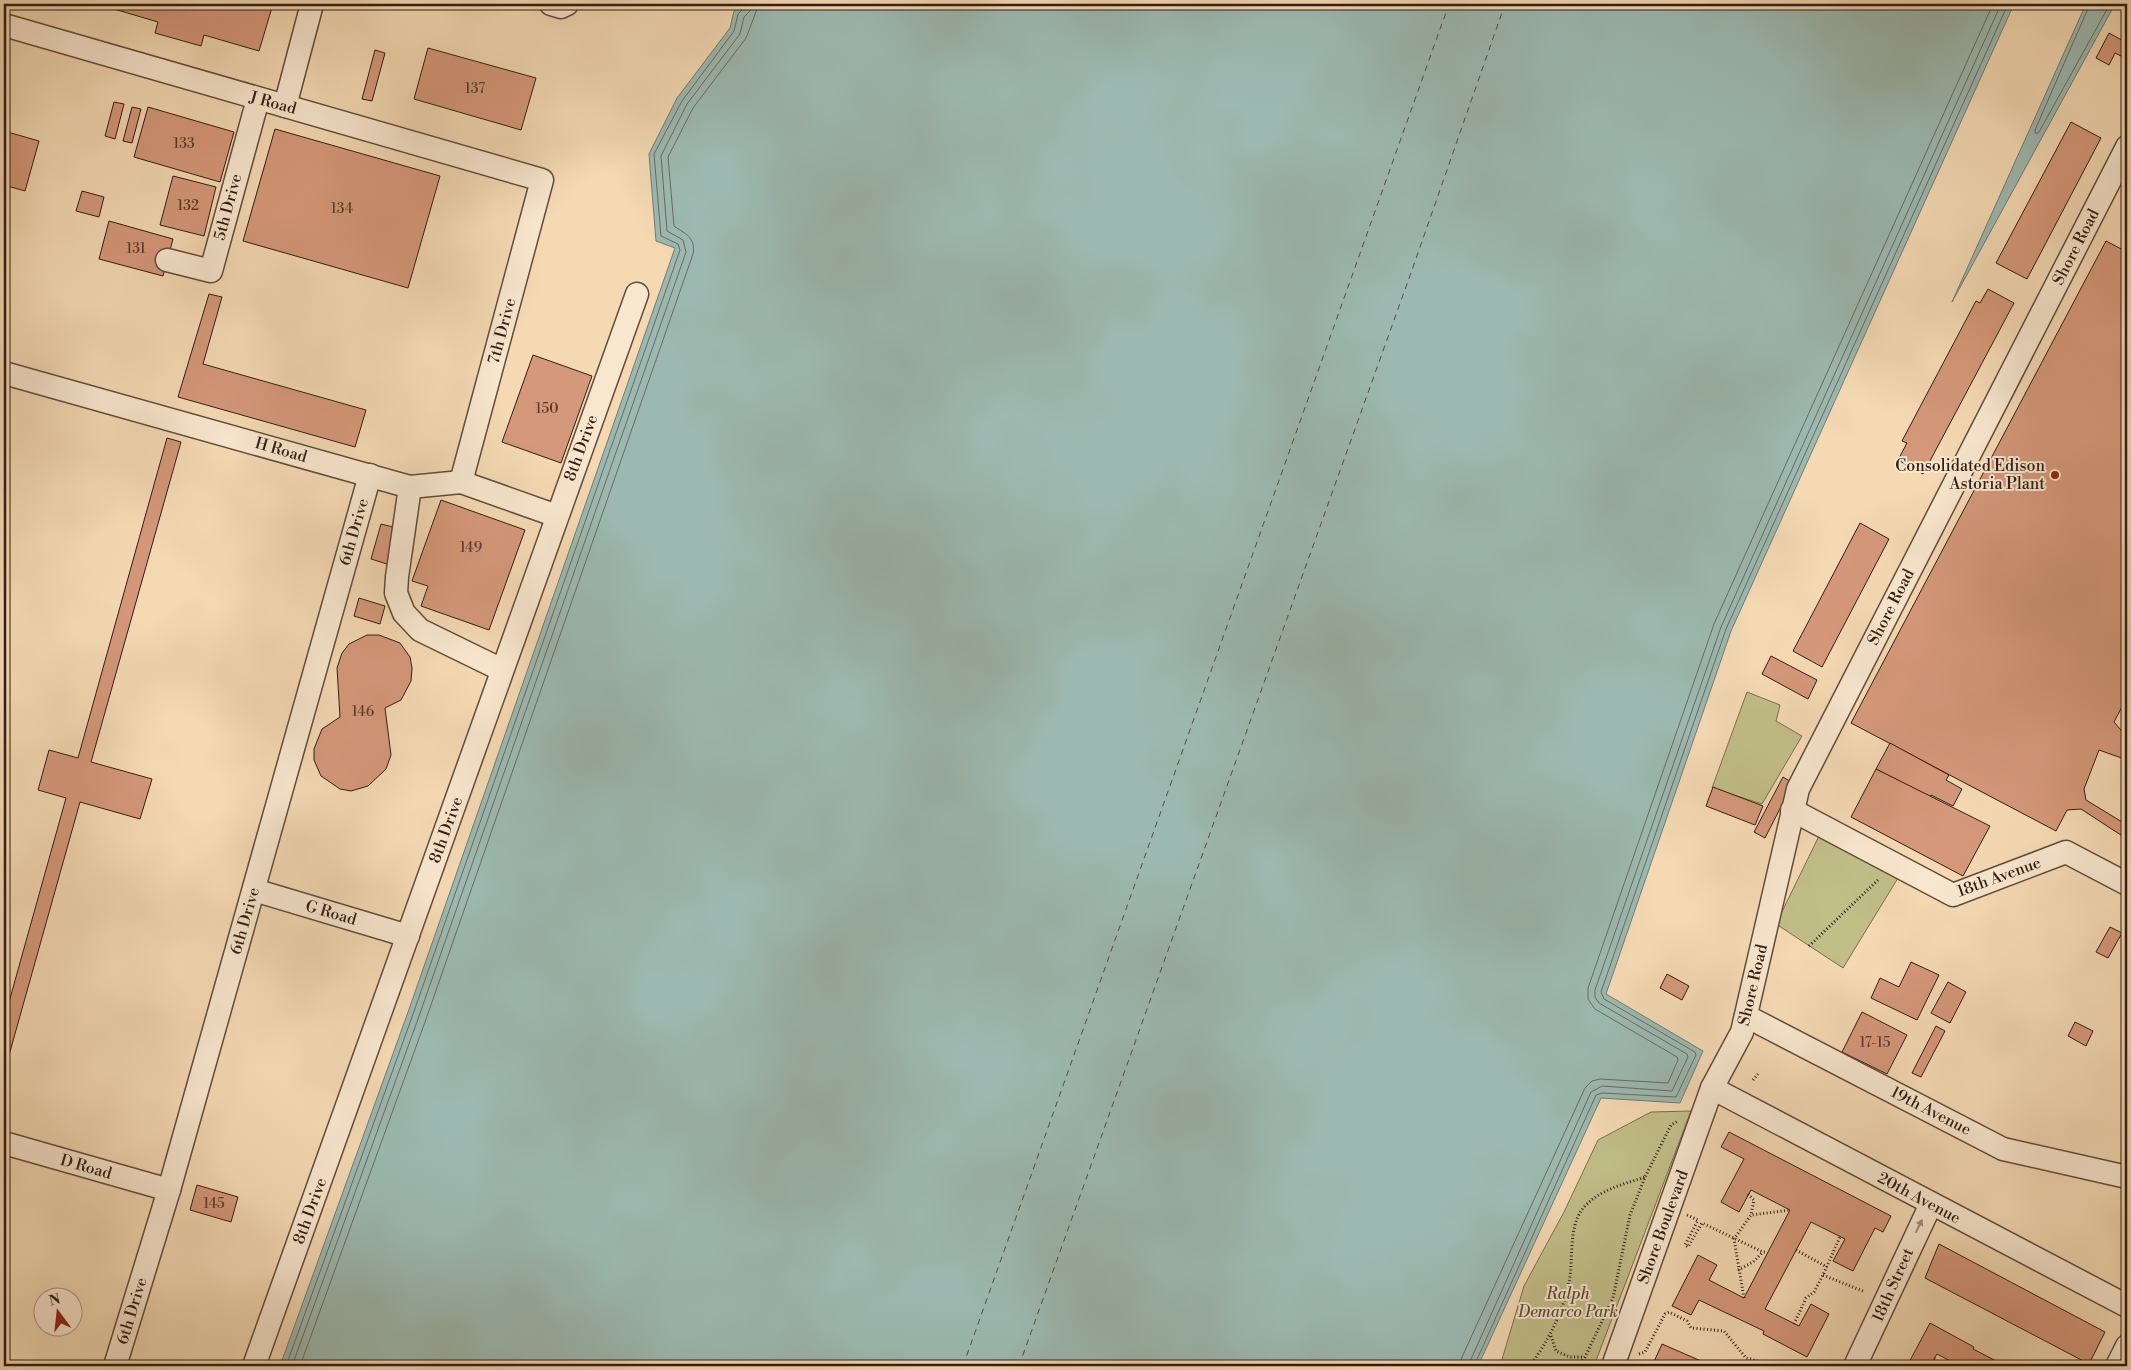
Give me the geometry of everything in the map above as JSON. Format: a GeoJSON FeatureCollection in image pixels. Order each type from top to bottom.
{"type":"FeatureCollection","features":[{"type":"Feature","properties":{"kind":"street"},"geometry":{"type":"LineString","coordinates":[[285,106],[312,4]]}},
{"type":"Feature","properties":{"kind":"street"},"geometry":{"type":"LineString","coordinates":[[551,4],[561,7],[567,4]]}},
{"type":"Feature","properties":{"kind":"street","name":"J Road"},"geometry":{"type":"LineString","coordinates":[[4,26],[542,180]]}},
{"type":"Feature","properties":{"kind":"street","name":"5th Drive"},"geometry":{"type":"LineString","coordinates":[[168,260],[211,271],[258,99]]}},
{"type":"Feature","properties":{"kind":"street","name":"Shore Road"},"geometry":{"type":"LineString","coordinates":[[1712,1088],[1742,1032],[1798,789],[2127,147]]}},
{"type":"Feature","properties":{"kind":"street","name":"7th Drive"},"geometry":{"type":"LineString","coordinates":[[461,482],[542,180]]}},
{"type":"Feature","properties":{"kind":"street","name":"8th Drive"},"geometry":{"type":"LineString","coordinates":[[254,1366],[637,294]]}},
{"type":"Feature","properties":{"kind":"street","name":"H Road"},"geometry":{"type":"LineString","coordinates":[[4,373],[410,486],[461,482],[557,516]]}},
{"type":"Feature","properties":{"kind":"street","name":"6th Drive"},"geometry":{"type":"LineString","coordinates":[[115,1366],[169,1190],[370,476]]}},
{"type":"Feature","properties":{"kind":"street"},"geometry":{"type":"LineString","coordinates":[[410,486],[396,593],[404,614],[420,630],[502,670]]}},
{"type":"Feature","properties":{"kind":"street","name":"18th Avenue"},"geometry":{"type":"LineString","coordinates":[[1792,810],[1953,896],[2066,852],[2127,884]]}},
{"type":"Feature","properties":{"kind":"street","name":"G Road"},"geometry":{"type":"LineString","coordinates":[[254,890],[408,936]]}},
{"type":"Feature","properties":{"kind":"street","name":"19th Avenue"},"geometry":{"type":"LineString","coordinates":[[1746,1016],[2003,1148],[2127,1176]]}},
{"type":"Feature","properties":{"kind":"street","name":"20th Avenue"},"geometry":{"type":"LineString","coordinates":[[1712,1088],[2127,1306]]}},
{"type":"Feature","properties":{"kind":"street","name":"Shore Boulevard"},"geometry":{"type":"LineString","coordinates":[[1613,1366],[1712,1088]]}},
{"type":"Feature","properties":{"kind":"street","name":"D Road"},"geometry":{"type":"LineString","coordinates":[[4,1143],[169,1190]]}},
{"type":"Feature","properties":{"kind":"street","name":"18th Street"},"geometry":{"type":"LineString","coordinates":[[1856,1366],[1931,1204]]}},
{"type":"Feature","properties":{"kind":"street"},"geometry":{"type":"LineString","coordinates":[[2117,1366],[2127,1346]]}},
{"type":"Feature","properties":{"kind":"path"},"geometry":{"type":"LineString","coordinates":[[1809,946],[1886,872]]}},
{"type":"Feature","properties":{"kind":"path"},"geometry":{"type":"LineString","coordinates":[[1753,1080],[1758,1074]]}},
{"type":"Feature","properties":{"kind":"path"},"geometry":{"type":"LineString","coordinates":[[1578,1366],[1585,1357],[1613,1298],[1630,1215],[1645,1177],[1671,1125],[1677,1121],[1684,1121]]}},
{"type":"Feature","properties":{"kind":"path"},"geometry":{"type":"LineString","coordinates":[[1530,1366],[1551,1335],[1569,1283],[1576,1220],[1585,1205],[1612,1188],[1645,1177]]}},
{"type":"Feature","properties":{"kind":"path"},"geometry":{"type":"LineString","coordinates":[[1744,1298],[1734,1238],[1751,1215],[1754,1200],[1748,1194]]}},
{"type":"Feature","properties":{"kind":"path"},"geometry":{"type":"LineString","coordinates":[[1751,1215],[1790,1210]]}},
{"type":"Feature","properties":{"kind":"path"},"geometry":{"type":"LineString","coordinates":[[1687,1215],[1765,1252],[1753,1262],[1738,1270]]}},
{"type":"Feature","properties":{"kind":"path"},"geometry":{"type":"LineString","coordinates":[[1698,1220],[1685,1245],[1688,1247],[1702,1223]]}},
{"type":"Feature","properties":{"kind":"path"},"geometry":{"type":"LineString","coordinates":[[1794,1324],[1806,1298],[1814,1292],[1823,1275],[1840,1237]]}},
{"type":"Feature","properties":{"kind":"path"},"geometry":{"type":"LineString","coordinates":[[1796,1250],[1827,1267]]}},
{"type":"Feature","properties":{"kind":"path"},"geometry":{"type":"LineString","coordinates":[[1823,1275],[1865,1292]]}},
{"type":"Feature","properties":{"kind":"path"},"geometry":{"type":"LineString","coordinates":[[1633,1355],[1644,1352],[1665,1314],[1669,1312],[1687,1321],[1691,1328],[1724,1331],[1746,1358],[1777,1366]]}},
{"type":"Feature","properties":{"kind":"path"},"geometry":{"type":"LineString","coordinates":[[1551,1335],[1556,1352],[1570,1357],[1585,1357]]}},
{"type":"Feature","properties":{"kind":"path"},"geometry":{"type":"LineString","coordinates":[[1934,1359],[1940,1364],[1938,1366]]}},
{"type":"Feature","properties":{"kind":"green space"},"geometry":{"type":"Polygon","coordinates":[[[1747,692],[1780,705],[1776,721],[1802,736],[1762,804],[1712,788],[1747,692]]]}},
{"type":"Feature","properties":{"kind":"green space"},"geometry":{"type":"Polygon","coordinates":[[[1819,836],[1898,878],[1843,968],[1776,924],[1819,836]]]}},
{"type":"Feature","properties":{"kind":"green space","name":"Ralph Demarco Park"},"geometry":{"type":"Polygon","coordinates":[[[1691,1111],[1594,1366],[1500,1366],[1524,1286],[1564,1212],[1598,1140],[1651,1112],[1691,1111]]]}},
{"type":"Feature","properties":{"kind":"water"},"geometry":{"type":"Polygon","coordinates":[[[742,4],[2014,4],[1731,631],[1606,994],[1703,1051],[1680,1103],[1601,1098],[1478,1366],[280,1366],[407,1015],[675,248],[656,241],[649,154],[677,98],[730,28],[734,11],[742,4]]]}},
{"type":"Feature","properties":{"kind":"water"},"geometry":{"type":"Polygon","coordinates":[[[2086,4],[2115,4],[1952,302],[2086,4]]]}},
{"type":"Feature","properties":{"kind":"building"},"geometry":{"type":"Polygon","coordinates":[[[97,4],[273,4],[259,51],[204,35],[201,46],[155,33],[158,22],[97,4]]]}},
{"type":"Feature","properties":{"kind":"building"},"geometry":{"type":"Polygon","coordinates":[[[2109,33],[2127,43],[2127,59],[2115,53],[2109,65],[2096,58],[2109,33]]]}},
{"type":"Feature","properties":{"kind":"building"},"geometry":{"type":"Polygon","coordinates":[[[428,48],[536,78],[521,130],[414,99],[428,48]]]}},
{"type":"Feature","properties":{"kind":"building"},"geometry":{"type":"Polygon","coordinates":[[[375,50],[385,53],[372,101],[362,99],[375,50]]]}},
{"type":"Feature","properties":{"kind":"building"},"geometry":{"type":"Polygon","coordinates":[[[114,102],[124,104],[115,139],[105,136],[114,102]]]}},
{"type":"Feature","properties":{"kind":"building"},"geometry":{"type":"Polygon","coordinates":[[[132,107],[141,109],[132,143],[123,141],[132,107]]]}},
{"type":"Feature","properties":{"kind":"building"},"geometry":{"type":"Polygon","coordinates":[[[148,107],[234,132],[220,182],[134,157],[148,107]]]}},
{"type":"Feature","properties":{"kind":"building"},"geometry":{"type":"Polygon","coordinates":[[[2071,122],[2101,138],[2027,279],[1996,263],[2071,122]]]}},
{"type":"Feature","properties":{"kind":"building"},"geometry":{"type":"Polygon","coordinates":[[[275,129],[440,176],[408,288],[243,241],[275,129]]]}},
{"type":"Feature","properties":{"kind":"building"},"geometry":{"type":"Polygon","coordinates":[[[4,131],[39,141],[25,191],[4,185],[4,131]]]}},
{"type":"Feature","properties":{"kind":"building"},"geometry":{"type":"Polygon","coordinates":[[[173,176],[216,187],[204,236],[160,225],[173,176]]]}},
{"type":"Feature","properties":{"kind":"building"},"geometry":{"type":"Polygon","coordinates":[[[82,191],[104,197],[99,217],[76,211],[82,191]]]}},
{"type":"Feature","properties":{"kind":"building"},"geometry":{"type":"Polygon","coordinates":[[[109,221],[173,239],[163,276],[99,259],[109,221]]]}},
{"type":"Feature","properties":{"kind":"building","name":"Consolidated Edison Astoria Plant"},"geometry":{"type":"Polygon","coordinates":[[[2106,241],[2127,252],[2127,697],[2114,722],[2127,737],[2127,760],[2099,750],[2084,789],[2086,800],[2127,825],[2127,839],[2081,809],[2067,810],[2056,831],[1851,723],[2106,241]]]}},
{"type":"Feature","properties":{"kind":"building"},"geometry":{"type":"Polygon","coordinates":[[[1988,289],[2014,303],[1923,474],[1898,460],[1907,443],[1902,441],[1976,301],[1980,303],[1988,289]]]}},
{"type":"Feature","properties":{"kind":"building"},"geometry":{"type":"Polygon","coordinates":[[[209,294],[222,297],[203,364],[366,410],[355,447],[178,397],[209,294]]]}},
{"type":"Feature","properties":{"kind":"building"},"geometry":{"type":"Polygon","coordinates":[[[533,355],[592,376],[561,463],[502,442],[533,355]]]}},
{"type":"Feature","properties":{"kind":"building"},"geometry":{"type":"Polygon","coordinates":[[[167,438],[181,442],[91,762],[152,779],[140,819],[80,802],[4,1073],[4,1020],[66,798],[38,790],[49,750],[78,758],[167,438]]]}},
{"type":"Feature","properties":{"kind":"building"},"geometry":{"type":"Polygon","coordinates":[[[441,500],[525,530],[489,630],[421,606],[428,586],[412,581],[441,500]]]}},
{"type":"Feature","properties":{"kind":"building"},"geometry":{"type":"Polygon","coordinates":[[[1860,523],[1889,539],[1822,667],[1793,651],[1860,523]]]}},
{"type":"Feature","properties":{"kind":"building"},"geometry":{"type":"Polygon","coordinates":[[[381,524],[397,528],[387,564],[371,559],[381,524]]]}},
{"type":"Feature","properties":{"kind":"building"},"geometry":{"type":"Polygon","coordinates":[[[359,598],[385,606],[380,624],[354,616],[359,598]]]}},
{"type":"Feature","properties":{"kind":"building"},"geometry":{"type":"Polygon","coordinates":[[[367,635],[379,635],[400,643],[410,657],[412,668],[411,681],[401,700],[385,708],[391,755],[386,769],[368,786],[351,791],[340,789],[321,776],[314,760],[314,749],[322,729],[340,717],[337,668],[342,653],[349,644],[367,635]]]}},
{"type":"Feature","properties":{"kind":"building"},"geometry":{"type":"Polygon","coordinates":[[[1771,656],[1817,680],[1808,699],[1762,674],[1771,656]]]}},
{"type":"Feature","properties":{"kind":"building"},"geometry":{"type":"Polygon","coordinates":[[[1890,743],[1949,775],[1946,780],[1962,789],[1953,806],[1931,795],[1930,797],[1876,769],[1890,743]]]}},
{"type":"Feature","properties":{"kind":"building"},"geometry":{"type":"Polygon","coordinates":[[[1876,769],[1990,826],[1963,876],[1851,817],[1876,769]]]}},
{"type":"Feature","properties":{"kind":"building"},"geometry":{"type":"Polygon","coordinates":[[[1783,777],[1793,783],[1765,838],[1754,832],[1783,777]]]}},
{"type":"Feature","properties":{"kind":"building"},"geometry":{"type":"Polygon","coordinates":[[[1713,787],[1763,806],[1755,825],[1706,806],[1713,787]]]}},
{"type":"Feature","properties":{"kind":"building"},"geometry":{"type":"Polygon","coordinates":[[[2110,927],[2122,933],[2108,958],[2096,952],[2110,927]]]}},
{"type":"Feature","properties":{"kind":"building"},"geometry":{"type":"Polygon","coordinates":[[[1911,962],[1939,975],[1917,1020],[1871,998],[1880,978],[1899,987],[1911,962]]]}},
{"type":"Feature","properties":{"kind":"building"},"geometry":{"type":"Polygon","coordinates":[[[1667,974],[1689,986],[1682,1000],[1660,988],[1667,974]]]}},
{"type":"Feature","properties":{"kind":"building"},"geometry":{"type":"Polygon","coordinates":[[[1948,982],[1966,992],[1950,1023],[1931,1013],[1948,982]]]}},
{"type":"Feature","properties":{"kind":"building"},"geometry":{"type":"Polygon","coordinates":[[[1862,1012],[1907,1035],[1887,1074],[1842,1052],[1862,1012]]]}},
{"type":"Feature","properties":{"kind":"building"},"geometry":{"type":"Polygon","coordinates":[[[2075,1022],[2093,1031],[2086,1046],[2068,1036],[2075,1022]]]}},
{"type":"Feature","properties":{"kind":"building"},"geometry":{"type":"Polygon","coordinates":[[[1936,1026],[1945,1031],[1921,1077],[1912,1073],[1936,1026]]]}},
{"type":"Feature","properties":{"kind":"building"},"geometry":{"type":"Polygon","coordinates":[[[1729,1132],[1891,1216],[1883,1232],[1875,1228],[1853,1271],[1833,1261],[1845,1239],[1811,1222],[1765,1309],[1799,1326],[1811,1304],[1829,1314],[1807,1357],[1763,1334],[1764,1331],[1699,1300],[1691,1315],[1672,1306],[1698,1255],[1717,1265],[1709,1280],[1744,1298],[1790,1210],[1751,1190],[1739,1212],[1721,1202],[1744,1159],[1721,1147],[1729,1132]]]}},
{"type":"Feature","properties":{"kind":"building"},"geometry":{"type":"Polygon","coordinates":[[[197,1185],[238,1197],[231,1222],[190,1210],[197,1185]]]}},
{"type":"Feature","properties":{"kind":"building"},"geometry":{"type":"Polygon","coordinates":[[[1939,1244],[2105,1332],[2089,1364],[1925,1278],[1939,1244]]]}},
{"type":"Feature","properties":{"kind":"building"},"geometry":{"type":"Polygon","coordinates":[[[1930,1323],[2006,1366],[1960,1366],[1937,1354],[1930,1366],[1907,1366],[1930,1323]]]}},
{"type":"Feature","properties":{"kind":"building"},"geometry":{"type":"Polygon","coordinates":[[[1662,1344],[1708,1364],[1709,1366],[1652,1366],[1662,1344]]]}},
{"type":"Feature","properties":{"kind":"ferry route"},"geometry":{"type":"LineString","coordinates":[[963,1366],[1449,4]]}},
{"type":"Feature","properties":{"kind":"ferry route"},"geometry":{"type":"LineString","coordinates":[[1019,1366],[1412,270],[1505,4]]}},
{"type":"Feature","properties":{"kind":"place","name":"Consolidated Edison Astoria Plant"},"geometry":{"type":"Point","coordinates":[2055,475]}}]}
